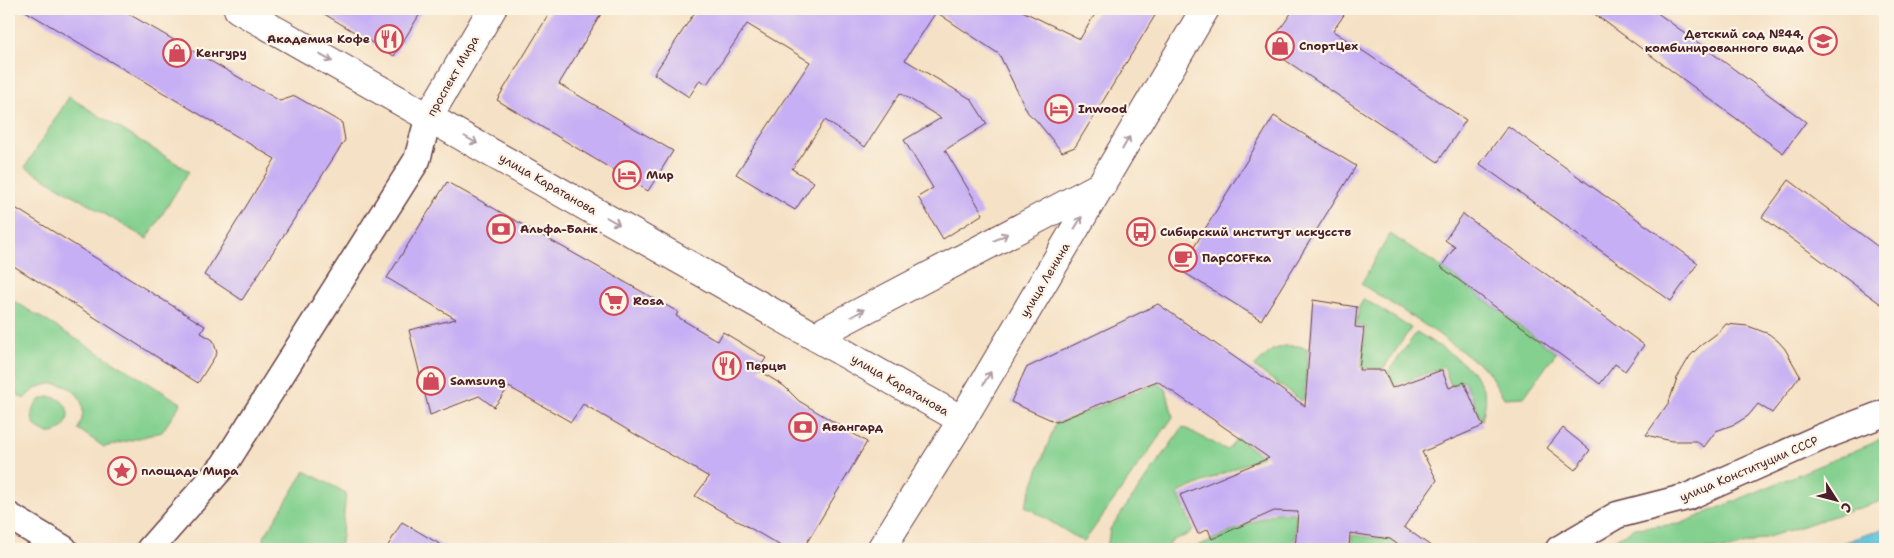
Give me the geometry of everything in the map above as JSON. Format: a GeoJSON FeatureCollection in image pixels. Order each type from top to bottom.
{"type":"FeatureCollection","features":[{"type":"Feature","properties":{"kind":"street","name":"улица Каратанова"},"geometry":{"type":"LineString","coordinates":[[238,9],[962,420]]}},
{"type":"Feature","properties":{"kind":"street","name":"проспект Мира"},"geometry":{"type":"LineString","coordinates":[[150,549],[224,464],[417,160],[429,116],[492,9]]}},
{"type":"Feature","properties":{"kind":"street","name":"улица Ленина"},"geometry":{"type":"LineString","coordinates":[[881,549],[962,420],[1205,9]]}},
{"type":"Feature","properties":{"kind":"street"},"geometry":{"type":"LineString","coordinates":[[815,336],[1102,185]]}},
{"type":"Feature","properties":{"kind":"street","name":"улица Конституции СССР"},"geometry":{"type":"LineString","coordinates":[[1559,549],[1617,515],[1687,497],[1822,437],[1885,413]]}},
{"type":"Feature","properties":{"kind":"street"},"geometry":{"type":"LineString","coordinates":[[9,516],[64,549]]}},
{"type":"Feature","properties":{"kind":"green space"},"geometry":{"type":"Polygon","coordinates":[[[69,97],[189,171],[147,239],[25,167],[69,97]]]}},
{"type":"Feature","properties":{"kind":"green space"},"geometry":{"type":"Polygon","coordinates":[[[1390,234],[1441,267],[1556,353],[1524,397],[1504,398],[1487,370],[1434,331],[1361,284],[1390,234]]]}},
{"type":"Feature","properties":{"kind":"green space"},"geometry":{"type":"Polygon","coordinates":[[[9,298],[181,403],[162,432],[104,447],[78,429],[82,415],[82,403],[77,394],[68,387],[58,384],[46,385],[35,390],[24,399],[9,389],[9,298]]]}},
{"type":"Feature","properties":{"kind":"green space"},"geometry":{"type":"Polygon","coordinates":[[[1364,299],[1411,328],[1383,369],[1361,368],[1366,327],[1356,326],[1359,307],[1364,299]]]}},
{"type":"Feature","properties":{"kind":"green space"},"geometry":{"type":"Polygon","coordinates":[[[1417,332],[1457,358],[1474,374],[1485,394],[1482,421],[1465,381],[1451,386],[1444,367],[1393,386],[1388,372],[1417,332]]]}},
{"type":"Feature","properties":{"kind":"green space"},"geometry":{"type":"Polygon","coordinates":[[[1285,346],[1298,346],[1308,349],[1304,398],[1302,401],[1254,367],[1272,350],[1285,346]]]}},
{"type":"Feature","properties":{"kind":"green space"},"geometry":{"type":"Polygon","coordinates":[[[1157,383],[1166,389],[1173,417],[1084,542],[1025,506],[1056,422],[1058,423],[1157,383]]]}},
{"type":"Feature","properties":{"kind":"green space"},"geometry":{"type":"Polygon","coordinates":[[[50,397],[57,398],[63,402],[67,408],[67,422],[63,428],[57,432],[50,433],[43,432],[37,428],[33,422],[32,415],[33,408],[37,402],[43,398],[50,397]]]}},
{"type":"Feature","properties":{"kind":"green space"},"geometry":{"type":"Polygon","coordinates":[[[1183,427],[1227,450],[1237,438],[1263,456],[1178,493],[1193,529],[1185,536],[1173,540],[1169,545],[1169,549],[1107,549],[1110,529],[1183,427]]]}},
{"type":"Feature","properties":{"kind":"green space"},"geometry":{"type":"Polygon","coordinates":[[[1885,436],[1885,500],[1730,549],[1598,549],[1635,528],[1680,524],[1873,443],[1885,436]]]}},
{"type":"Feature","properties":{"kind":"green space"},"geometry":{"type":"Polygon","coordinates":[[[305,471],[346,493],[341,543],[337,549],[260,549],[264,537],[305,471]]]}},
{"type":"Feature","properties":{"kind":"green space"},"geometry":{"type":"Polygon","coordinates":[[[1274,513],[1296,513],[1294,549],[1191,549],[1274,513]]]}},
{"type":"Feature","properties":{"kind":"green space"},"geometry":{"type":"Polygon","coordinates":[[[1352,535],[1390,540],[1403,549],[1351,549],[1352,535]]]}},
{"type":"Feature","properties":{"kind":"water"},"geometry":{"type":"Polygon","coordinates":[[[1885,528],[1885,549],[1824,549],[1885,528]]]}},
{"type":"Feature","properties":{"kind":"building"},"geometry":{"type":"Polygon","coordinates":[[[22,9],[120,9],[280,101],[295,96],[342,123],[345,140],[242,300],[204,275],[275,159],[22,9]]]}},
{"type":"Feature","properties":{"kind":"building"},"geometry":{"type":"Polygon","coordinates":[[[316,9],[423,9],[394,56],[316,9]]]}},
{"type":"Feature","properties":{"kind":"building"},"geometry":{"type":"Polygon","coordinates":[[[552,9],[604,9],[559,84],[673,151],[648,191],[497,100],[552,9]]]}},
{"type":"Feature","properties":{"kind":"building"},"geometry":{"type":"Polygon","coordinates":[[[697,9],[1018,9],[1080,39],[1098,9],[1159,9],[1075,147],[1062,152],[1028,113],[999,54],[936,12],[905,60],[971,99],[987,124],[945,150],[983,214],[943,239],[918,197],[933,188],[904,140],[941,118],[900,93],[865,147],[825,120],[792,169],[814,182],[795,210],[736,174],[810,62],[747,24],[707,84],[700,80],[689,97],[654,74],[697,9]]]}},
{"type":"Feature","properties":{"kind":"building"},"geometry":{"type":"Polygon","coordinates":[[[1294,9],[1348,9],[1333,31],[1466,120],[1438,162],[1267,48],[1294,9]]]}},
{"type":"Feature","properties":{"kind":"building"},"geometry":{"type":"Polygon","coordinates":[[[1588,9],[1652,9],[1806,122],[1783,153],[1588,9]]]}},
{"type":"Feature","properties":{"kind":"building"},"geometry":{"type":"Polygon","coordinates":[[[1274,116],[1356,166],[1261,320],[1180,270],[1274,116]]]}},
{"type":"Feature","properties":{"kind":"building"},"geometry":{"type":"Polygon","coordinates":[[[1508,126],[1698,263],[1671,301],[1480,164],[1508,126]]]}},
{"type":"Feature","properties":{"kind":"building"},"geometry":{"type":"Polygon","coordinates":[[[1789,180],[1885,252],[1885,307],[1762,217],[1789,180]]]}},
{"type":"Feature","properties":{"kind":"building"},"geometry":{"type":"Polygon","coordinates":[[[447,182],[678,312],[676,316],[718,341],[723,332],[766,358],[758,370],[784,386],[799,401],[867,442],[803,549],[786,549],[695,496],[709,477],[583,404],[571,422],[509,387],[494,407],[479,396],[430,415],[409,330],[456,319],[387,278],[447,182]]]}},
{"type":"Feature","properties":{"kind":"building"},"geometry":{"type":"Polygon","coordinates":[[[9,204],[205,326],[201,333],[213,340],[217,353],[198,383],[9,263],[9,204]]]}},
{"type":"Feature","properties":{"kind":"building"},"geometry":{"type":"Polygon","coordinates":[[[1463,214],[1644,345],[1625,371],[1615,364],[1600,384],[1441,267],[1455,247],[1445,240],[1463,214]]]}},
{"type":"Feature","properties":{"kind":"building"},"geometry":{"type":"Polygon","coordinates":[[[1313,300],[1357,307],[1355,327],[1364,328],[1359,370],[1384,370],[1392,388],[1442,370],[1449,388],[1464,382],[1483,426],[1422,452],[1437,480],[1404,527],[1435,549],[1404,549],[1390,539],[1350,533],[1349,549],[1295,549],[1298,512],[1274,511],[1212,539],[1208,529],[1198,534],[1180,495],[1269,458],[1157,381],[1056,422],[1011,402],[1026,368],[1158,304],[1305,406],[1313,300]]]}},
{"type":"Feature","properties":{"kind":"building"},"geometry":{"type":"Polygon","coordinates":[[[1726,324],[1748,326],[1769,334],[1785,349],[1800,376],[1772,413],[1758,404],[1748,416],[1735,424],[1716,431],[1704,447],[1696,441],[1672,441],[1646,435],[1669,402],[1677,378],[1690,356],[1726,324]]]}},
{"type":"Feature","properties":{"kind":"building"},"geometry":{"type":"Polygon","coordinates":[[[1563,428],[1590,450],[1575,470],[1547,448],[1563,428]]]}},
{"type":"Feature","properties":{"kind":"building"},"geometry":{"type":"Polygon","coordinates":[[[402,522],[448,549],[386,549],[402,522]]]}},
{"type":"Feature","properties":{"kind":"place","name":"Академия Кофе"},"geometry":{"type":"Point","coordinates":[389,39]}},
{"type":"Feature","properties":{"kind":"place","name":"Детский сад №44, комбинированного вида"},"geometry":{"type":"Point","coordinates":[1823,41]}},
{"type":"Feature","properties":{"kind":"place","name":"СпортЦех"},"geometry":{"type":"Point","coordinates":[1280,46]}},
{"type":"Feature","properties":{"kind":"place","name":"Кенгуру"},"geometry":{"type":"Point","coordinates":[177,53]}},
{"type":"Feature","properties":{"kind":"place","name":"Inwood"},"geometry":{"type":"Point","coordinates":[1059,109]}},
{"type":"Feature","properties":{"kind":"place","name":"Мир"},"geometry":{"type":"Point","coordinates":[627,175]}},
{"type":"Feature","properties":{"kind":"place","name":"Альфа-Банк"},"geometry":{"type":"Point","coordinates":[501,229]}},
{"type":"Feature","properties":{"kind":"place","name":"Сибирский институт искусств"},"geometry":{"type":"Point","coordinates":[1141,232]}},
{"type":"Feature","properties":{"kind":"place","name":"ПарCOFFка"},"geometry":{"type":"Point","coordinates":[1183,258]}},
{"type":"Feature","properties":{"kind":"place","name":"Rosa"},"geometry":{"type":"Point","coordinates":[614,301]}},
{"type":"Feature","properties":{"kind":"place","name":"Перцы"},"geometry":{"type":"Point","coordinates":[727,366]}},
{"type":"Feature","properties":{"kind":"place","name":"Samsung"},"geometry":{"type":"Point","coordinates":[431,381]}},
{"type":"Feature","properties":{"kind":"place","name":"Авангард"},"geometry":{"type":"Point","coordinates":[803,427]}},
{"type":"Feature","properties":{"kind":"place","name":"площадь Мира"},"geometry":{"type":"Point","coordinates":[122,471]}}]}
